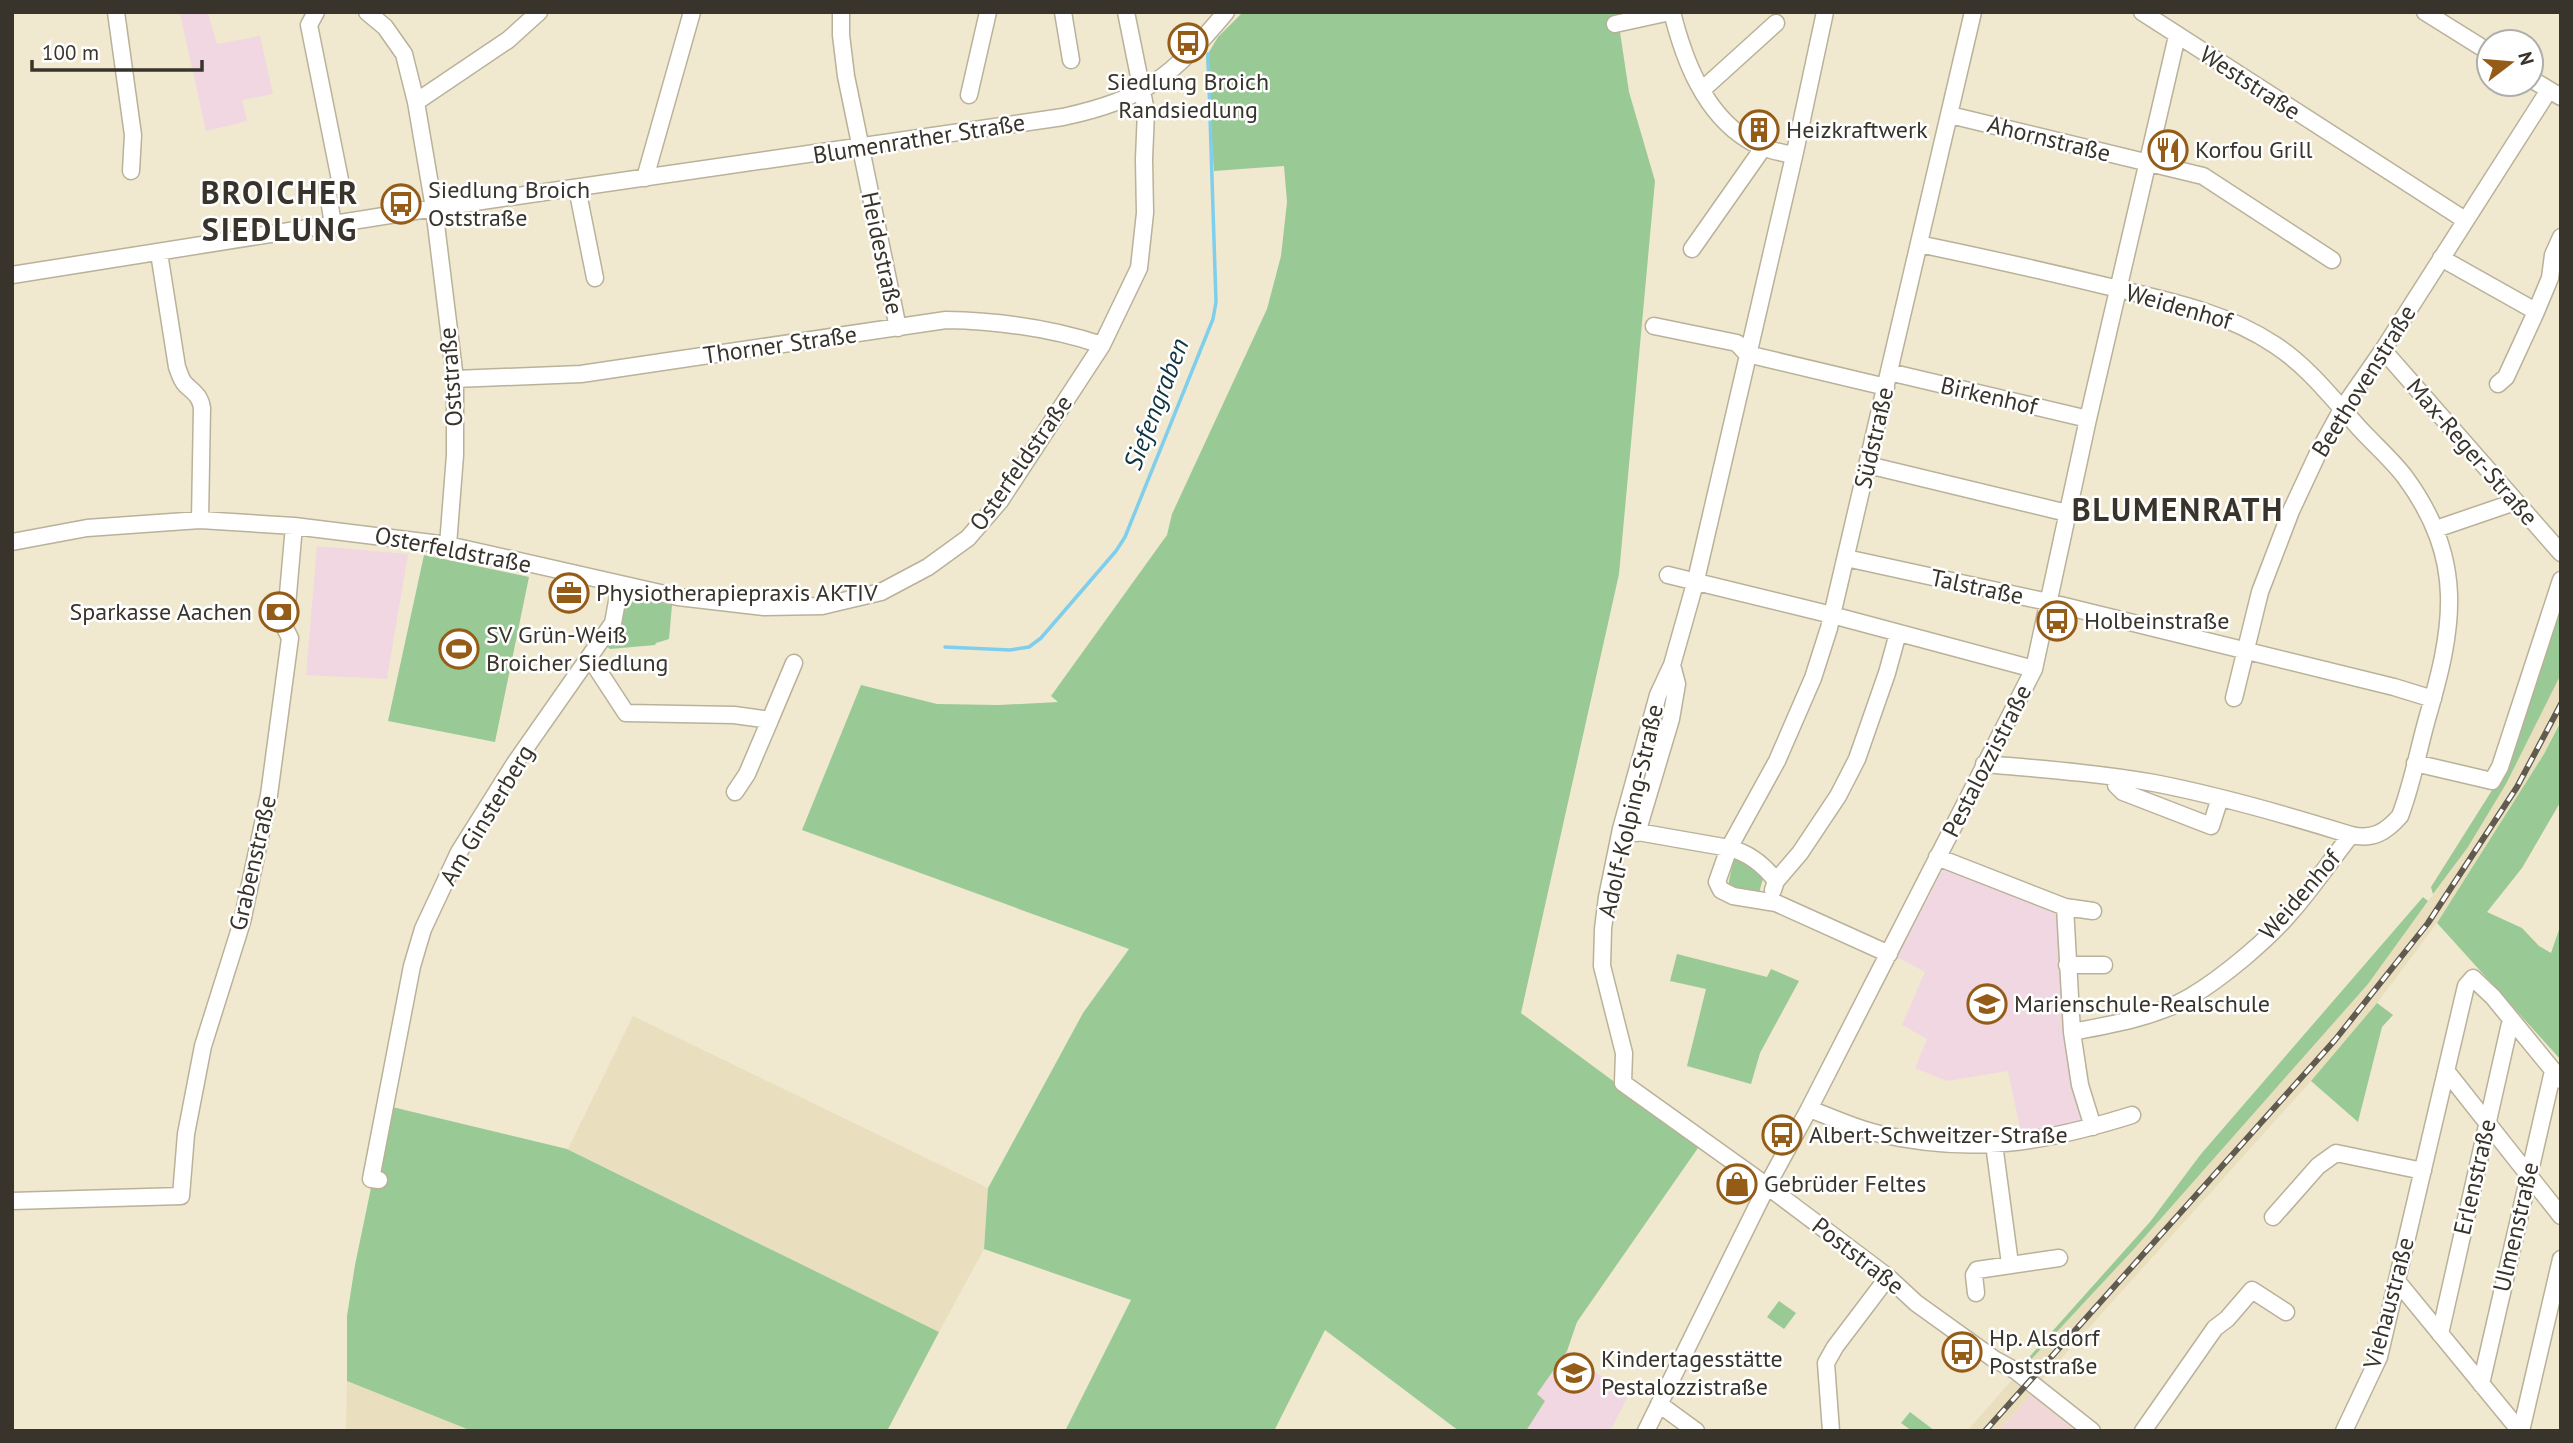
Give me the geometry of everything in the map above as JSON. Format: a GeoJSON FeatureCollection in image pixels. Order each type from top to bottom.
{"type":"FeatureCollection","features":[{"type":"Feature","properties":{"kind":"street"},"geometry":{"type":"LineString","coordinates":[[116,12],[133,135],[131,172]]}},
{"type":"Feature","properties":{"kind":"street"},"geometry":{"type":"LineString","coordinates":[[316,12],[309,25],[341,185],[327,188],[333,224]]}},
{"type":"Feature","properties":{"kind":"street","name":"Oststraße"},"geometry":{"type":"LineString","coordinates":[[369,12],[385,27],[404,54],[416,102],[435,208],[455,379],[455,455],[448,545]]}},
{"type":"Feature","properties":{"kind":"street"},"geometry":{"type":"LineString","coordinates":[[416,102],[509,40],[538,12]]}},
{"type":"Feature","properties":{"kind":"street"},"geometry":{"type":"LineString","coordinates":[[645,178],[692,12]]}},
{"type":"Feature","properties":{"kind":"street","name":"Heidestraße"},"geometry":{"type":"LineString","coordinates":[[841,12],[846,76],[898,328]]}},
{"type":"Feature","properties":{"kind":"street"},"geometry":{"type":"LineString","coordinates":[[969,95],[988,12]]}},
{"type":"Feature","properties":{"kind":"street"},"geometry":{"type":"LineString","coordinates":[[1063,12],[1070,60]]}},
{"type":"Feature","properties":{"kind":"street","name":"Osterfeldstraße"},"geometry":{"type":"LineString","coordinates":[[12,542],[87,528],[200,520],[294,526],[448,545],[678,597],[764,607],[822,606],[881,592],[928,567],[968,538],[1000,501],[1102,345],[1139,268],[1145,213],[1146,111],[1126,12]]}},
{"type":"Feature","properties":{"kind":"street","name":"Blumenrather Straße"},"geometry":{"type":"LineString","coordinates":[[12,275],[435,208],[860,148],[1096,110],[1142,91],[1186,57],[1226,12]]}},
{"type":"Feature","properties":{"kind":"street"},"geometry":{"type":"LineString","coordinates":[[1615,24],[1671,12],[1685,56],[1702,90],[1731,127],[1763,148],[1794,155]]}},
{"type":"Feature","properties":{"kind":"street","name":"Adolf-Kolping-Straße"},"geometry":{"type":"LineString","coordinates":[[1623,1083],[1625,1054],[1604,979],[1601,952],[1607,897],[1629,831],[1658,695],[1672,665],[1696,580],[1825,12]]}},
{"type":"Feature","properties":{"kind":"street","name":"Südstraße"},"geometry":{"type":"LineString","coordinates":[[1776,902],[1733,896],[1721,890],[1717,882],[1729,849],[1777,761],[1796,718],[1813,678],[1832,615],[1973,12]]}},
{"type":"Feature","properties":{"kind":"street","name":"Weststraße"},"geometry":{"type":"LineString","coordinates":[[2142,12],[2465,220]]}},
{"type":"Feature","properties":{"kind":"street"},"geometry":{"type":"LineString","coordinates":[[2425,12],[2475,43]]}},
{"type":"Feature","properties":{"kind":"street"},"geometry":{"type":"LineString","coordinates":[[1702,90],[1776,23]]}},
{"type":"Feature","properties":{"kind":"street","name":"Pestalozzistraße"},"geometry":{"type":"LineString","coordinates":[[1646,1431],[1767,1186],[1810,1109],[2034,668],[2088,419],[2177,36]]}},
{"type":"Feature","properties":{"kind":"street","name":"Beethovenstraße"},"geometry":{"type":"LineString","coordinates":[[2234,698],[2260,592],[2291,511],[2319,451],[2342,409],[2383,350],[2465,220],[2555,94]]}},
{"type":"Feature","properties":{"kind":"street","name":"Ahornstraße"},"geometry":{"type":"LineString","coordinates":[[1950,116],[2211,179],[2332,260]]}},
{"type":"Feature","properties":{"kind":"street"},"geometry":{"type":"LineString","coordinates":[[1692,249],[1763,148]]}},
{"type":"Feature","properties":{"kind":"street"},"geometry":{"type":"LineString","coordinates":[[577,188],[595,278]]}},
{"type":"Feature","properties":{"kind":"street"},"geometry":{"type":"LineString","coordinates":[[2498,384],[2506,377],[2535,314],[2550,278],[2553,255],[2561,237]]}},
{"type":"Feature","properties":{"kind":"street","name":"Weidenhof"},"geometry":{"type":"LineString","coordinates":[[1919,244],[2211,312],[2242,326],[2287,354],[2306,371],[2404,475],[2436,529],[2446,562],[2450,596],[2449,635],[2400,816],[2386,831],[2369,837],[2351,835],[2276,929],[2190,997],[2153,1012],[2072,1032]]}},
{"type":"Feature","properties":{"kind":"street"},"geometry":{"type":"LineString","coordinates":[[159,253],[177,367],[183,383],[194,389],[201,400],[200,520]]}},
{"type":"Feature","properties":{"kind":"street"},"geometry":{"type":"LineString","coordinates":[[2441,258],[2535,314]]}},
{"type":"Feature","properties":{"kind":"street","name":"Thorner Straße"},"geometry":{"type":"LineString","coordinates":[[455,379],[581,374],[946,320],[984,321],[1064,332],[1102,345]]}},
{"type":"Feature","properties":{"kind":"street"},"geometry":{"type":"LineString","coordinates":[[1654,326],[1737,343],[1747,354],[1887,380]]}},
{"type":"Feature","properties":{"kind":"street","name":"Max-Reger-Straße"},"geometry":{"type":"LineString","coordinates":[[2383,350],[2561,553]]}},
{"type":"Feature","properties":{"kind":"street","name":"Birkenhof"},"geometry":{"type":"LineString","coordinates":[[1887,380],[2088,419]]}},
{"type":"Feature","properties":{"kind":"street"},"geometry":{"type":"LineString","coordinates":[[1868,465],[2067,513]]}},
{"type":"Feature","properties":{"kind":"street"},"geometry":{"type":"LineString","coordinates":[[2436,529],[2515,502]]}},
{"type":"Feature","properties":{"kind":"street","name":"Grabenstraße"},"geometry":{"type":"LineString","coordinates":[[12,1200],[181,1196],[186,1134],[203,1046],[242,922],[269,795],[290,638],[285,628],[294,526]]}},
{"type":"Feature","properties":{"kind":"street","name":"Talstraße"},"geometry":{"type":"LineString","coordinates":[[1846,558],[2048,601],[2433,699]]}},
{"type":"Feature","properties":{"kind":"street"},"geometry":{"type":"LineString","coordinates":[[1668,575],[2034,668]]}},
{"type":"Feature","properties":{"kind":"street"},"geometry":{"type":"LineString","coordinates":[[2415,763],[2492,781],[2500,767],[2561,580]]}},
{"type":"Feature","properties":{"kind":"street","name":"Am Ginsterberg"},"geometry":{"type":"LineString","coordinates":[[379,1180],[371,1179],[412,966],[423,929],[459,852],[515,763],[613,623],[621,585]]}},
{"type":"Feature","properties":{"kind":"street"},"geometry":{"type":"LineString","coordinates":[[1889,954],[1776,902],[1773,892],[1776,881],[1800,853],[1838,796],[1857,759],[1898,633]]}},
{"type":"Feature","properties":{"kind":"street"},"geometry":{"type":"LineString","coordinates":[[590,658],[626,713],[734,715],[770,720]]}},
{"type":"Feature","properties":{"kind":"street"},"geometry":{"type":"LineString","coordinates":[[735,792],[747,774],[794,663]]}},
{"type":"Feature","properties":{"kind":"street"},"geometry":{"type":"LineString","coordinates":[[1984,764],[2154,783],[2220,798],[2351,835]]}},
{"type":"Feature","properties":{"kind":"street"},"geometry":{"type":"LineString","coordinates":[[2116,778],[2116,785],[2123,792],[2211,826],[2220,798]]}},
{"type":"Feature","properties":{"kind":"street"},"geometry":{"type":"LineString","coordinates":[[1629,831],[1729,849],[1753,858],[1768,870],[1776,881]]}},
{"type":"Feature","properties":{"kind":"street"},"geometry":{"type":"LineString","coordinates":[[1937,857],[2065,907],[2092,911]]}},
{"type":"Feature","properties":{"kind":"street"},"geometry":{"type":"LineString","coordinates":[[2065,907],[2072,1032],[2080,1085],[2093,1128]]}},
{"type":"Feature","properties":{"kind":"street"},"geometry":{"type":"LineString","coordinates":[[2067,965],[2104,965]]}},
{"type":"Feature","properties":{"kind":"street","name":"Viehaustraße"},"geometry":{"type":"LineString","coordinates":[[2344,1431],[2379,1357],[2466,986],[2473,978],[2511,1019]]}},
{"type":"Feature","properties":{"kind":"street"},"geometry":{"type":"LineString","coordinates":[[2511,1019],[2557,1076]]}},
{"type":"Feature","properties":{"kind":"street","name":"Erlenstraße"},"geometry":{"type":"LineString","coordinates":[[2440,1334],[2511,1019]]}},
{"type":"Feature","properties":{"kind":"street"},"geometry":{"type":"LineString","coordinates":[[2447,1072],[2561,1216]]}},
{"type":"Feature","properties":{"kind":"street","name":"Ulmenstraße"},"geometry":{"type":"LineString","coordinates":[[2481,1384],[2528,1173],[2557,1076]]}},
{"type":"Feature","properties":{"kind":"street","name":"Poststraße"},"geometry":{"type":"LineString","coordinates":[[1623,1083],[1767,1186],[1888,1277],[1930,1313],[2015,1371],[2092,1431]]}},
{"type":"Feature","properties":{"kind":"street"},"geometry":{"type":"LineString","coordinates":[[1810,1109],[1878,1133],[1928,1142],[1994,1144],[2068,1135],[2132,1115]]}},
{"type":"Feature","properties":{"kind":"street"},"geometry":{"type":"LineString","coordinates":[[1994,1144],[2010,1264]]}},
{"type":"Feature","properties":{"kind":"street"},"geometry":{"type":"LineString","coordinates":[[2273,1217],[2318,1166],[2336,1153],[2423,1171]]}},
{"type":"Feature","properties":{"kind":"street"},"geometry":{"type":"LineString","coordinates":[[1976,1293],[1974,1275],[1978,1270],[2059,1258]]}},
{"type":"Feature","properties":{"kind":"street"},"geometry":{"type":"LineString","coordinates":[[2520,1431],[2561,1259]]}},
{"type":"Feature","properties":{"kind":"street"},"geometry":{"type":"LineString","coordinates":[[1831,1431],[1826,1363],[1888,1277]]}},
{"type":"Feature","properties":{"kind":"street"},"geometry":{"type":"LineString","coordinates":[[2397,1281],[2520,1431]]}},
{"type":"Feature","properties":{"kind":"street"},"geometry":{"type":"LineString","coordinates":[[2143,1431],[2215,1328],[2252,1290],[2286,1312]]}},
{"type":"Feature","properties":{"kind":"street"},"geometry":{"type":"LineString","coordinates":[[1659,1404],[1696,1431]]}},
{"type":"Feature","properties":{"kind":"shaded area"},"geometry":{"type":"Polygon","coordinates":[[[208,13],[217,44],[260,36],[273,94],[242,100],[247,121],[206,131],[180,14],[208,13]]]}},
{"type":"Feature","properties":{"kind":"shaded area"},"geometry":{"type":"Polygon","coordinates":[[[317,546],[408,554],[387,679],[306,675],[317,546]]]}},
{"type":"Feature","properties":{"kind":"shaded area"},"geometry":{"type":"Polygon","coordinates":[[[2561,674],[2561,718],[2544,754],[2437,923],[2377,1003],[2311,1081],[2042,1380],[2026,1365],[2134,1249],[2368,984],[2468,847],[2506,784],[2561,674]]]}},
{"type":"Feature","properties":{"kind":"shaded area","name":"Marienschule-Realschule"},"geometry":{"type":"Polygon","coordinates":[[[1945,866],[2056,910],[2059,918],[2061,983],[2067,1040],[2085,1117],[2083,1123],[2022,1137],[2008,1071],[1947,1081],[1915,1068],[1927,1039],[1902,1025],[1925,972],[1897,957],[1945,866]]]}},
{"type":"Feature","properties":{"kind":"shaded area"},"geometry":{"type":"Polygon","coordinates":[[[633,1016],[988,1188],[984,1249],[939,1332],[568,1149],[633,1016]]]}},
{"type":"Feature","properties":{"kind":"shaded area","name":"Kindertagesstätte Pestalozzistraße"},"geometry":{"type":"Polygon","coordinates":[[[1567,1351],[1628,1396],[1610,1431],[1526,1431],[1545,1401],[1537,1395],[1567,1351]]]}},
{"type":"Feature","properties":{"kind":"shaded area"},"geometry":{"type":"Polygon","coordinates":[[[2012,1380],[2031,1395],[1998,1431],[1967,1431],[2012,1380]]]}},
{"type":"Feature","properties":{"kind":"shaded area"},"geometry":{"type":"Polygon","coordinates":[[[347,1381],[472,1431],[346,1431],[347,1381]]]}},
{"type":"Feature","properties":{"kind":"shaded area"},"geometry":{"type":"Polygon","coordinates":[[[2031,1395],[2076,1431],[1998,1431],[2031,1395]]]}},
{"type":"Feature","properties":{"kind":"green space"},"geometry":{"type":"Polygon","coordinates":[[[1243,12],[1617,12],[1629,92],[1655,181],[1619,574],[1521,1013],[1700,1145],[1577,1322],[1567,1351],[1537,1394],[1545,1401],[1526,1431],[1459,1431],[1325,1330],[1274,1431],[1065,1431],[1131,1300],[984,1249],[988,1188],[1083,1013],[1129,949],[802,830],[861,685],[937,704],[1058,702],[1051,696],[1167,535],[1172,514],[1267,309],[1281,256],[1287,202],[1284,166],[1214,171],[1206,57],[1218,37],[1243,12]]]}},
{"type":"Feature","properties":{"kind":"green space","name":"SV Grün-Weiß Broicher Siedlung"},"geometry":{"type":"Polygon","coordinates":[[[424,555],[529,577],[495,742],[388,721],[424,555]]]}},
{"type":"Feature","properties":{"kind":"green space"},"geometry":{"type":"Polygon","coordinates":[[[629,597],[672,605],[669,639],[655,645],[610,649],[606,646],[629,597]]]}},
{"type":"Feature","properties":{"kind":"green space"},"geometry":{"type":"Polygon","coordinates":[[[2561,598],[2561,674],[2506,784],[2468,847],[2433,894],[2431,887],[2501,776],[2561,598]]]}},
{"type":"Feature","properties":{"kind":"green space"},"geometry":{"type":"Polygon","coordinates":[[[2561,721],[2561,801],[2522,868],[2487,912],[2522,928],[2539,946],[2551,953],[2561,924],[2561,1060],[2437,923],[2544,754],[2561,721]]]}},
{"type":"Feature","properties":{"kind":"green space"},"geometry":{"type":"Polygon","coordinates":[[[1735,854],[1764,875],[1759,893],[1727,890],[1735,854]]]}},
{"type":"Feature","properties":{"kind":"green space"},"geometry":{"type":"Polygon","coordinates":[[[2423,897],[2428,901],[2368,984],[2134,1249],[2026,1365],[2023,1364],[2150,1222],[2201,1154],[2423,897]]]}},
{"type":"Feature","properties":{"kind":"green space"},"geometry":{"type":"Polygon","coordinates":[[[1677,954],[1767,977],[1771,969],[1799,981],[1760,1053],[1751,1084],[1687,1066],[1706,989],[1670,981],[1677,954]]]}},
{"type":"Feature","properties":{"kind":"green space"},"geometry":{"type":"Polygon","coordinates":[[[2377,1003],[2393,1015],[2382,1027],[2358,1122],[2311,1081],[2377,1003]]]}},
{"type":"Feature","properties":{"kind":"green space"},"geometry":{"type":"Polygon","coordinates":[[[388,1106],[567,1149],[939,1332],[887,1431],[472,1431],[347,1381],[347,1316],[388,1106]]]}},
{"type":"Feature","properties":{"kind":"green space"},"geometry":{"type":"Polygon","coordinates":[[[1779,1301],[1796,1313],[1784,1329],[1767,1317],[1779,1301]]]}},
{"type":"Feature","properties":{"kind":"green space"},"geometry":{"type":"Polygon","coordinates":[[[1910,1412],[1935,1431],[1912,1431],[1901,1423],[1910,1412]]]}},
{"type":"Feature","properties":{"kind":"waterway","name":"Siefengraben"},"geometry":{"type":"LineString","coordinates":[[945,647],[1010,650],[1029,647],[1041,638],[1125,537],[1213,319],[1216,302],[1208,54]]}},
{"type":"Feature","properties":{"kind":"railway"},"geometry":{"type":"LineString","coordinates":[[1985,1431],[2335,1040],[2428,923],[2517,787],[2561,704]]}},
{"type":"Feature","properties":{"kind":"place","name":"Siedlung Broich Randsiedlung"},"geometry":{"type":"Point","coordinates":[1188,43]}},
{"type":"Feature","properties":{"kind":"place","name":"Heizkraftwerk"},"geometry":{"type":"Point","coordinates":[1759,130]}},
{"type":"Feature","properties":{"kind":"place","name":"Korfou Grill"},"geometry":{"type":"Point","coordinates":[2168,150]}},
{"type":"Feature","properties":{"kind":"place","name":"Siedlung Broich Oststraße"},"geometry":{"type":"Point","coordinates":[401,204]}},
{"type":"Feature","properties":{"kind":"place","name":"Physiotherapiepraxis AKTIV"},"geometry":{"type":"Point","coordinates":[569,593]}},
{"type":"Feature","properties":{"kind":"place","name":"Sparkasse Aachen"},"geometry":{"type":"Point","coordinates":[279,612]}},
{"type":"Feature","properties":{"kind":"place","name":"Holbeinstraße"},"geometry":{"type":"Point","coordinates":[2057,621]}},
{"type":"Feature","properties":{"kind":"place","name":"SV Grün-Weiß Broicher Siedlung"},"geometry":{"type":"Point","coordinates":[459,649]}},
{"type":"Feature","properties":{"kind":"place","name":"Marienschule-Realschule"},"geometry":{"type":"Point","coordinates":[1987,1004]}},
{"type":"Feature","properties":{"kind":"place","name":"Albert-Schweitzer-Straße"},"geometry":{"type":"Point","coordinates":[1782,1135]}},
{"type":"Feature","properties":{"kind":"place","name":"Gebrüder Feltes"},"geometry":{"type":"Point","coordinates":[1737,1184]}},
{"type":"Feature","properties":{"kind":"place","name":"Hp. Alsdorf Poststraße"},"geometry":{"type":"Point","coordinates":[1962,1352]}},
{"type":"Feature","properties":{"kind":"place","name":"Kindertagesstätte Pestalozzistraße"},"geometry":{"type":"Point","coordinates":[1574,1373]}},
{"type":"Feature","properties":{"kind":"district","name":"BROICHER SIEDLUNG"},"geometry":{"type":"Point","coordinates":[280,212]}},
{"type":"Feature","properties":{"kind":"district","name":"BLUMENRATH"},"geometry":{"type":"Point","coordinates":[2178,510]}}]}
